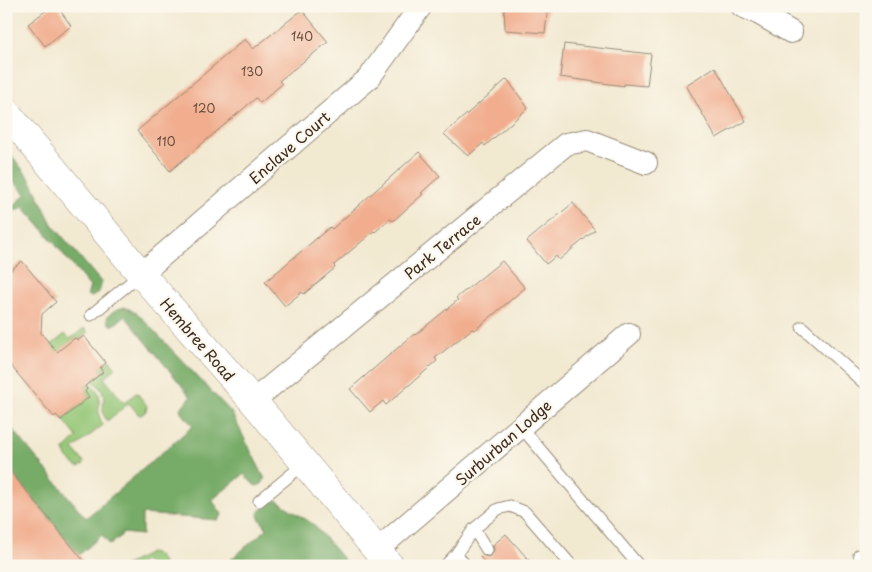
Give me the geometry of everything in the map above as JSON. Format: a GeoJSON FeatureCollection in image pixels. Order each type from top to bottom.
{"type":"FeatureCollection","features":[{"type":"Feature","properties":{"kind":"street","name":"Enclave Court"},"geometry":{"type":"LineString","coordinates":[[142,274],[369,78],[421,6]]}},
{"type":"Feature","properties":{"kind":"street"},"geometry":{"type":"LineString","coordinates":[[742,6],[791,32]]}},
{"type":"Feature","properties":{"kind":"street","name":"Hembree Road"},"geometry":{"type":"LineString","coordinates":[[6,112],[142,274],[253,401],[384,558]]}},
{"type":"Feature","properties":{"kind":"street","name":"Park Terrace"},"geometry":{"type":"LineString","coordinates":[[253,401],[566,144],[587,140],[646,163]]}},
{"type":"Feature","properties":{"kind":"street","name":"Surburban Lodge"},"geometry":{"type":"LineString","coordinates":[[384,558],[521,427],[629,334]]}},
{"type":"Feature","properties":{"kind":"lane"},"geometry":{"type":"LineString","coordinates":[[91,315],[142,274]]}},
{"type":"Feature","properties":{"kind":"lane"},"geometry":{"type":"LineString","coordinates":[[802,327],[866,385]]}},
{"type":"Feature","properties":{"kind":"lane"},"geometry":{"type":"LineString","coordinates":[[521,427],[639,566]]}},
{"type":"Feature","properties":{"kind":"lane"},"geometry":{"type":"LineString","coordinates":[[259,500],[305,463]]}},
{"type":"Feature","properties":{"kind":"lane"},"geometry":{"type":"LineString","coordinates":[[445,566],[474,529],[498,509],[510,506],[525,512],[572,566]]}},
{"type":"Feature","properties":{"kind":"lane"},"geometry":{"type":"LineString","coordinates":[[474,529],[487,550]]}},
{"type":"Feature","properties":{"kind":"lane"},"geometry":{"type":"LineString","coordinates":[[456,554],[466,566]]}},
{"type":"Feature","properties":{"kind":"green space"},"geometry":{"type":"Polygon","coordinates":[[[6,148],[30,179],[52,224],[101,282],[100,289],[93,296],[87,295],[90,287],[41,227],[23,207],[15,210],[13,207],[25,194],[6,172],[6,148]]]}},
{"type":"Feature","properties":{"kind":"green space"},"geometry":{"type":"Polygon","coordinates":[[[125,307],[137,313],[231,412],[265,479],[262,484],[257,486],[244,474],[212,500],[222,514],[218,520],[142,514],[142,535],[122,533],[110,545],[102,535],[79,555],[6,466],[6,421],[86,518],[193,426],[181,412],[180,408],[191,397],[125,316],[114,325],[110,325],[108,322],[107,318],[110,314],[125,307]]]}},
{"type":"Feature","properties":{"kind":"green space"},"geometry":{"type":"Polygon","coordinates":[[[83,329],[88,332],[78,340],[75,338],[57,353],[51,345],[65,334],[70,339],[83,329]]]}},
{"type":"Feature","properties":{"kind":"green space"},"geometry":{"type":"Polygon","coordinates":[[[110,360],[116,368],[104,378],[124,403],[136,393],[138,394],[147,406],[146,411],[141,415],[129,403],[107,421],[104,416],[104,396],[99,386],[92,380],[103,372],[100,368],[110,360]]]}},
{"type":"Feature","properties":{"kind":"green space"},"geometry":{"type":"Polygon","coordinates":[[[89,383],[98,393],[99,414],[103,425],[73,449],[84,462],[83,465],[78,467],[70,460],[64,450],[77,437],[63,419],[89,397],[85,392],[87,389],[85,386],[89,383]]]}},
{"type":"Feature","properties":{"kind":"green space"},"geometry":{"type":"Polygon","coordinates":[[[276,500],[313,524],[349,566],[296,566],[288,557],[277,566],[223,566],[267,529],[259,518],[259,511],[276,500]]]}},
{"type":"Feature","properties":{"kind":"green space"},"geometry":{"type":"Polygon","coordinates":[[[150,553],[160,557],[163,563],[162,566],[151,566],[145,560],[137,566],[124,566],[150,553]]]}},
{"type":"Feature","properties":{"kind":"building"},"geometry":{"type":"Polygon","coordinates":[[[52,6],[57,6],[71,26],[45,46],[28,24],[52,6]]]}},
{"type":"Feature","properties":{"kind":"building"},"geometry":{"type":"Polygon","coordinates":[[[504,6],[548,6],[545,33],[505,30],[504,6]]]}},
{"type":"Feature","properties":{"kind":"building"},"geometry":{"type":"Polygon","coordinates":[[[302,10],[328,42],[279,81],[282,84],[260,103],[256,98],[170,171],[137,131],[245,39],[253,49],[302,10]]]}},
{"type":"Feature","properties":{"kind":"building"},"geometry":{"type":"Polygon","coordinates":[[[564,44],[651,54],[647,86],[624,84],[624,86],[560,77],[564,44]]]}},
{"type":"Feature","properties":{"kind":"building"},"geometry":{"type":"Polygon","coordinates":[[[715,67],[746,121],[716,138],[686,85],[715,67]]]}},
{"type":"Feature","properties":{"kind":"building"},"geometry":{"type":"Polygon","coordinates":[[[507,79],[528,108],[485,146],[483,143],[468,156],[444,134],[507,79]]]}},
{"type":"Feature","properties":{"kind":"building"},"geometry":{"type":"Polygon","coordinates":[[[419,152],[440,176],[393,221],[390,219],[374,231],[334,265],[335,268],[304,294],[302,292],[285,306],[265,282],[330,227],[332,229],[419,152]]]}},
{"type":"Feature","properties":{"kind":"building"},"geometry":{"type":"Polygon","coordinates":[[[573,203],[595,230],[559,260],[556,256],[546,264],[527,241],[573,203]]]}},
{"type":"Feature","properties":{"kind":"building"},"geometry":{"type":"Polygon","coordinates":[[[22,261],[56,302],[42,314],[41,333],[57,352],[75,338],[78,340],[84,336],[106,363],[100,368],[103,372],[85,386],[87,389],[85,392],[89,397],[61,420],[56,415],[54,417],[6,360],[6,274],[22,261]]]}},
{"type":"Feature","properties":{"kind":"building"},"geometry":{"type":"Polygon","coordinates":[[[502,261],[525,288],[475,330],[472,329],[435,358],[437,361],[386,405],[383,401],[370,412],[350,389],[502,261]]]}},
{"type":"Feature","properties":{"kind":"building"},"geometry":{"type":"Polygon","coordinates":[[[6,466],[88,566],[6,566],[6,466]]]}},
{"type":"Feature","properties":{"kind":"building"},"geometry":{"type":"Polygon","coordinates":[[[506,534],[534,566],[488,566],[480,557],[482,555],[491,556],[494,550],[493,545],[506,534]]]}}]}
